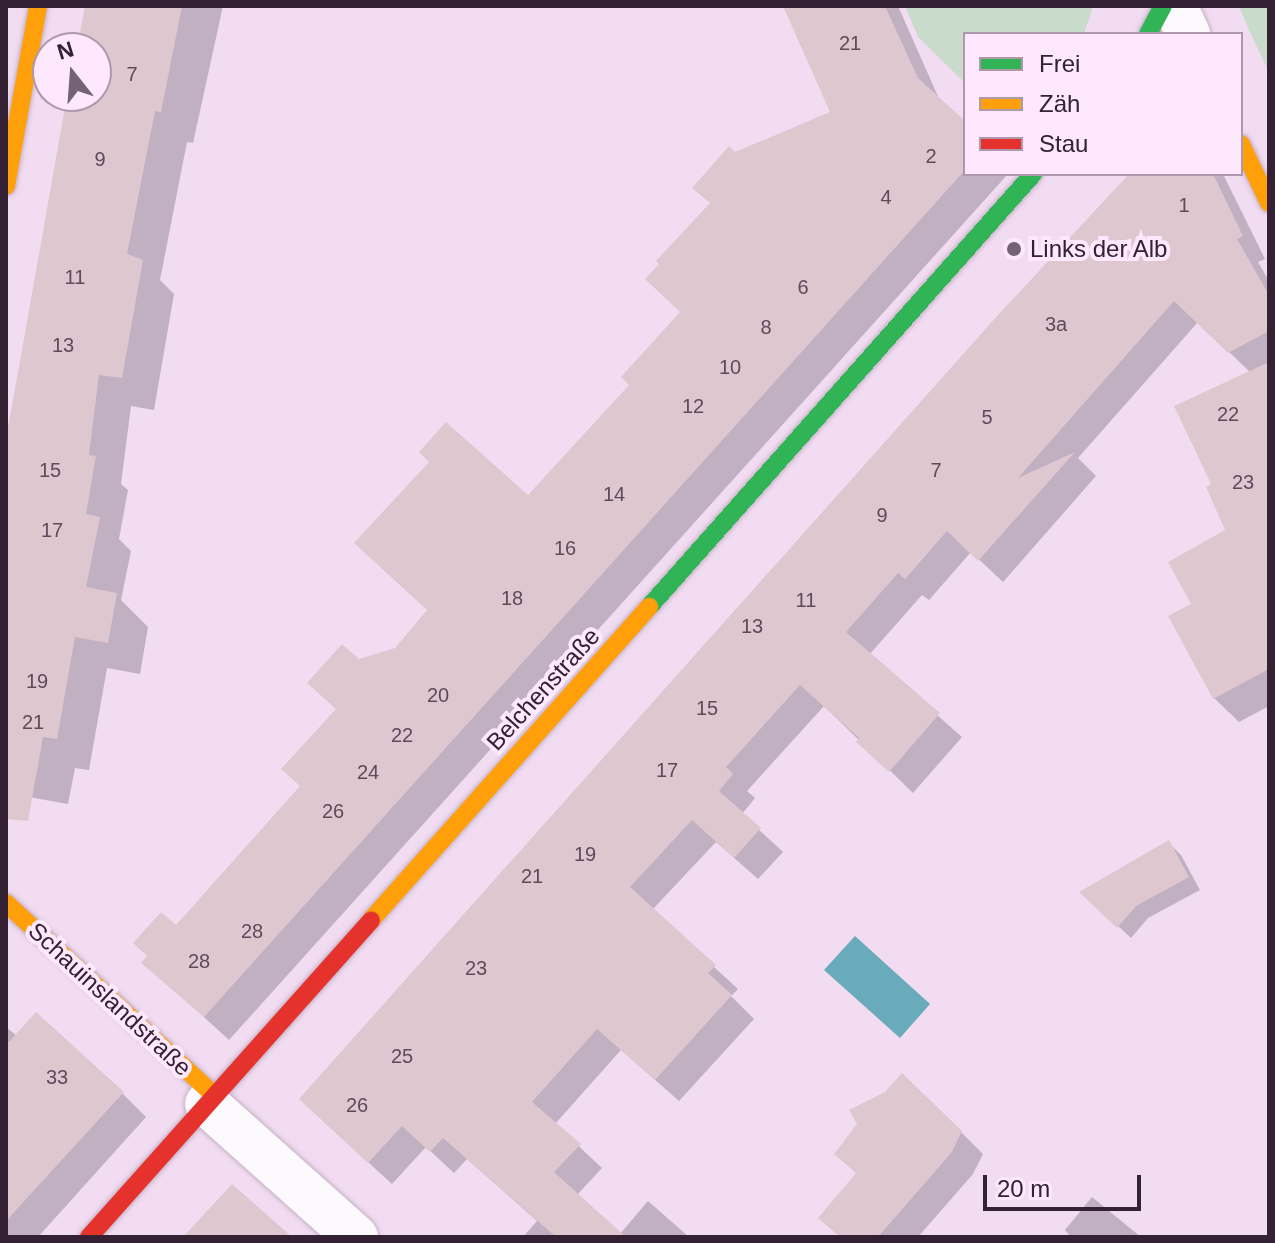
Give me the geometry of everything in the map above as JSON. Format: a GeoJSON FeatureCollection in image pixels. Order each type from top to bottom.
{"type":"FeatureCollection","features":[{"type":"Feature","properties":{"kind":"street"},"geometry":{"type":"LineString","coordinates":[[6,186],[38,6]]}},
{"type":"Feature","properties":{"kind":"street"},"geometry":{"type":"LineString","coordinates":[[1149,32],[1163,6]]}},
{"type":"Feature","properties":{"kind":"street"},"geometry":{"type":"LineString","coordinates":[[1175,6],[1187,32]]}},
{"type":"Feature","properties":{"kind":"street"},"geometry":{"type":"LineString","coordinates":[[1243,148],[1269,203]]}},
{"type":"Feature","properties":{"kind":"street","name":"Belchenstraße"},"geometry":{"type":"LineString","coordinates":[[89,1237],[1031,176]]}},
{"type":"Feature","properties":{"kind":"street","name":"Schauinslandstraße"},"geometry":{"type":"LineString","coordinates":[[6,903],[356,1237]]}},
{"type":"Feature","properties":{"kind":"green space"},"geometry":{"type":"Polygon","coordinates":[[[905,6],[1091,6],[1092,10],[1085,32],[963,32],[963,81],[918,37],[905,6]]]}},
{"type":"Feature","properties":{"kind":"green space"},"geometry":{"type":"Polygon","coordinates":[[[1239,6],[1269,6],[1269,72],[1248,28],[1239,6]]]}},
{"type":"Feature","properties":{"kind":"water"},"geometry":{"type":"Polygon","coordinates":[[[855,936],[930,1004],[900,1038],[824,970],[855,936]]]}},
{"type":"Feature","properties":{"kind":"building"},"geometry":{"type":"Polygon","coordinates":[[[85,6],[182,6],[161,112],[155,111],[127,254],[143,260],[122,378],[99,375],[89,455],[96,456],[86,514],[100,517],[86,587],[117,593],[108,643],[75,637],[57,739],[43,737],[28,821],[6,819],[6,440],[64,112],[112,112],[112,32],[80,32],[85,6]]]}},
{"type":"Feature","properties":{"kind":"building"},"geometry":{"type":"Polygon","coordinates":[[[783,6],[885,6],[918,78],[963,119],[963,172],[204,1017],[141,963],[147,956],[133,943],[161,912],[176,925],[300,786],[281,769],[336,709],[307,683],[342,644],[359,659],[395,648],[427,610],[354,543],[429,462],[419,452],[446,422],[528,495],[629,385],[621,377],[680,312],[645,279],[659,264],[656,261],[710,203],[692,188],[729,146],[735,152],[830,112],[783,6]]]}},
{"type":"Feature","properties":{"kind":"building"},"geometry":{"type":"Polygon","coordinates":[[[1127,176],[1214,176],[1243,236],[1237,239],[1269,295],[1269,331],[1228,353],[1174,301],[1018,478],[1075,452],[978,561],[947,531],[905,579],[898,573],[846,632],[940,713],[889,772],[856,742],[859,738],[800,685],[726,767],[733,774],[719,791],[761,828],[734,858],[692,820],[630,887],[716,965],[708,973],[732,995],[655,1080],[597,1029],[532,1102],[581,1144],[554,1172],[626,1237],[556,1237],[443,1138],[430,1152],[402,1126],[368,1163],[299,1099],[998,315],[1127,176]]]}},
{"type":"Feature","properties":{"kind":"building"},"geometry":{"type":"Polygon","coordinates":[[[1269,362],[1269,669],[1213,699],[1168,616],[1191,604],[1168,562],[1225,530],[1206,487],[1211,484],[1174,406],[1269,362]]]}},
{"type":"Feature","properties":{"kind":"building"},"geometry":{"type":"Polygon","coordinates":[[[1169,840],[1189,877],[1136,906],[1117,928],[1079,892],[1169,840]]]}},
{"type":"Feature","properties":{"kind":"building"},"geometry":{"type":"Polygon","coordinates":[[[36,1012],[124,1092],[6,1221],[6,1045],[36,1012]]]}},
{"type":"Feature","properties":{"kind":"building"},"geometry":{"type":"Polygon","coordinates":[[[902,1073],[962,1131],[952,1152],[878,1237],[840,1237],[818,1218],[856,1173],[834,1154],[857,1124],[849,1110],[885,1092],[902,1073]]]}},
{"type":"Feature","properties":{"kind":"building"},"geometry":{"type":"Polygon","coordinates":[[[232,1184],[292,1237],[183,1237],[232,1184]]]}},
{"type":"Feature","properties":{"kind":"traffic: fast"},"geometry":{"type":"LineString","coordinates":[[1149,32],[1163,6]]}},
{"type":"Feature","properties":{"kind":"traffic: fast"},"geometry":{"type":"LineString","coordinates":[[649,607],[1031,176]]}},
{"type":"Feature","properties":{"kind":"traffic: slow"},"geometry":{"type":"LineString","coordinates":[[6,186],[38,6]]}},
{"type":"Feature","properties":{"kind":"traffic: slow"},"geometry":{"type":"LineString","coordinates":[[1243,148],[1269,203]]}},
{"type":"Feature","properties":{"kind":"traffic: slow"},"geometry":{"type":"LineString","coordinates":[[371,920],[649,607]]}},
{"type":"Feature","properties":{"kind":"traffic: slow"},"geometry":{"type":"LineString","coordinates":[[6,903],[214,1095]]}},
{"type":"Feature","properties":{"kind":"traffic: jam"},"geometry":{"type":"LineString","coordinates":[[89,1237],[371,920]]}},
{"type":"Feature","properties":{"kind":"place","name":"Links der Alb"},"geometry":{"type":"Point","coordinates":[1014,249]}}]}
